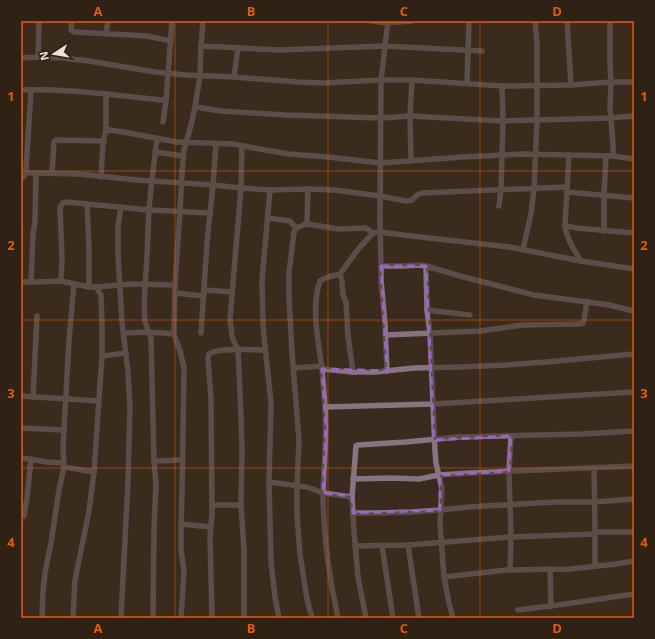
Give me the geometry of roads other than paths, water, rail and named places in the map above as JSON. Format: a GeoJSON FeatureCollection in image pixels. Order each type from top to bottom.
{"type":"FeatureCollection","features":[{"type":"Feature","properties":{"kind":"street"},"geometry":{"type":"LineString","coordinates":[[38,57],[39,21]]}},
{"type":"Feature","properties":{"kind":"street"},"geometry":{"type":"LineString","coordinates":[[72,21],[71,30],[74,32],[147,36],[171,41]]}},
{"type":"Feature","properties":{"kind":"street"},"geometry":{"type":"LineString","coordinates":[[106,34],[108,21]]}},
{"type":"Feature","properties":{"kind":"street"},"geometry":{"type":"LineString","coordinates":[[163,122],[172,21]]}},
{"type":"Feature","properties":{"kind":"street"},"geometry":{"type":"LineString","coordinates":[[181,618],[184,571],[181,550],[181,524],[184,368],[174,334],[175,286],[183,156],[185,143],[192,125],[200,76],[200,46],[203,21]]}},
{"type":"Feature","properties":{"kind":"street"},"geometry":{"type":"LineString","coordinates":[[371,21],[411,21]]}},
{"type":"Feature","properties":{"kind":"street"},"geometry":{"type":"LineString","coordinates":[[467,83],[469,21]]}},
{"type":"Feature","properties":{"kind":"street"},"geometry":{"type":"LineString","coordinates":[[523,249],[531,214],[536,154],[537,44],[535,21]]}},
{"type":"Feature","properties":{"kind":"street"},"geometry":{"type":"LineString","coordinates":[[567,21],[571,85]]}},
{"type":"Feature","properties":{"kind":"street"},"geometry":{"type":"LineString","coordinates":[[610,21],[610,108],[613,156]]}},
{"type":"Feature","properties":{"kind":"street"},"geometry":{"type":"LineString","coordinates":[[387,22],[381,80],[380,196],[381,280],[387,370]]}},
{"type":"Feature","properties":{"kind":"street"},"geometry":{"type":"LineString","coordinates":[[200,46],[280,50],[384,46],[482,51]]}},
{"type":"Feature","properties":{"kind":"street"},"geometry":{"type":"LineString","coordinates":[[234,77],[238,48]]}},
{"type":"Feature","properties":{"kind":"street"},"geometry":{"type":"LineString","coordinates":[[21,58],[63,58],[168,74],[297,82],[324,83],[412,80],[502,86],[634,82]]}},
{"type":"Feature","properties":{"kind":"street"},"geometry":{"type":"LineString","coordinates":[[411,161],[410,116],[412,80]]}},
{"type":"Feature","properties":{"kind":"street"},"geometry":{"type":"LineString","coordinates":[[499,206],[501,190],[503,121],[502,86]]}},
{"type":"Feature","properties":{"kind":"street"},"geometry":{"type":"LineString","coordinates":[[21,90],[73,90],[166,100]]}},
{"type":"Feature","properties":{"kind":"street"},"geometry":{"type":"LineString","coordinates":[[21,179],[25,176],[27,171],[31,90]]}},
{"type":"Feature","properties":{"kind":"street"},"geometry":{"type":"LineString","coordinates":[[101,176],[106,131],[106,94]]}},
{"type":"Feature","properties":{"kind":"street"},"geometry":{"type":"LineString","coordinates":[[195,107],[221,111],[286,115],[381,118],[410,116],[503,121],[634,116]]}},
{"type":"Feature","properties":{"kind":"street"},"geometry":{"type":"LineString","coordinates":[[106,131],[110,130],[185,143],[233,144],[289,154],[381,163],[523,154],[613,156],[634,159]]}},
{"type":"Feature","properties":{"kind":"street"},"geometry":{"type":"LineString","coordinates":[[153,618],[156,484],[154,461],[151,338],[145,321],[144,284],[149,210],[157,139]]}},
{"type":"Feature","properties":{"kind":"street"},"geometry":{"type":"LineString","coordinates":[[52,173],[54,142],[56,140],[104,141]]}},
{"type":"Feature","properties":{"kind":"street"},"geometry":{"type":"LineString","coordinates":[[201,333],[216,144]]}},
{"type":"Feature","properties":{"kind":"street"},"geometry":{"type":"LineString","coordinates":[[242,146],[241,188],[230,319],[232,337],[238,350],[242,443],[241,505],[244,550],[244,618]]}},
{"type":"Feature","properties":{"kind":"street"},"geometry":{"type":"LineString","coordinates":[[155,152],[183,156]]}},
{"type":"Feature","properties":{"kind":"street"},"geometry":{"type":"LineString","coordinates":[[569,155],[565,226],[574,251],[581,261]]}},
{"type":"Feature","properties":{"kind":"street"},"geometry":{"type":"LineString","coordinates":[[604,231],[606,156]]}},
{"type":"Feature","properties":{"kind":"street"},"geometry":{"type":"LineString","coordinates":[[27,171],[30,173],[79,174],[270,190],[308,188],[334,190],[406,201],[412,200],[417,195],[422,194],[534,189],[567,189],[634,198]]}},
{"type":"Feature","properties":{"kind":"street"},"geometry":{"type":"LineString","coordinates":[[31,282],[35,222],[36,173]]}},
{"type":"Feature","properties":{"kind":"street"},"geometry":{"type":"LineString","coordinates":[[306,224],[308,217],[308,188]]}},
{"type":"Feature","properties":{"kind":"street"},"geometry":{"type":"LineString","coordinates":[[270,190],[262,280],[263,326],[271,403],[269,482],[270,562],[279,618]]}},
{"type":"Feature","properties":{"kind":"street"},"geometry":{"type":"LineString","coordinates":[[61,281],[62,258],[60,208],[62,203],[67,202],[149,210],[210,213]]}},
{"type":"Feature","properties":{"kind":"street"},"geometry":{"type":"LineString","coordinates":[[87,204],[89,287]]}},
{"type":"Feature","properties":{"kind":"street"},"geometry":{"type":"LineString","coordinates":[[121,207],[118,226],[120,285],[130,407],[121,618]]}},
{"type":"Feature","properties":{"kind":"street"},"geometry":{"type":"LineString","coordinates":[[268,218],[290,221],[296,228]]}},
{"type":"Feature","properties":{"kind":"street"},"geometry":{"type":"LineString","coordinates":[[312,618],[307,599],[298,543],[297,486],[299,440],[289,298],[294,232],[296,228],[306,224],[339,229],[366,228],[373,233]]}},
{"type":"Feature","properties":{"kind":"street"},"geometry":{"type":"LineString","coordinates":[[565,226],[634,233]]}},
{"type":"Feature","properties":{"kind":"street"},"geometry":{"type":"LineString","coordinates":[[338,618],[327,556],[325,531],[323,493],[326,426],[316,312],[318,286],[320,281],[340,274],[359,248],[373,233],[380,232],[523,249],[581,261],[634,269]]}},
{"type":"Feature","properties":{"kind":"street"},"geometry":{"type":"LineString","coordinates":[[381,266],[426,266],[534,295],[609,304],[634,311]]}},
{"type":"Feature","properties":{"kind":"street"},"geometry":{"type":"LineString","coordinates":[[426,266],[434,440],[438,476],[442,489],[440,510],[441,543],[444,577],[453,618]]}},
{"type":"Feature","properties":{"kind":"street"},"geometry":{"type":"LineString","coordinates":[[427,278],[435,268]]}},
{"type":"Feature","properties":{"kind":"street"},"geometry":{"type":"LineString","coordinates":[[340,274],[343,295],[346,302],[348,336],[353,372]]}},
{"type":"Feature","properties":{"kind":"street"},"geometry":{"type":"LineString","coordinates":[[21,282],[61,281],[89,287],[144,284],[175,286]]}},
{"type":"Feature","properties":{"kind":"street"},"geometry":{"type":"LineString","coordinates":[[42,618],[44,573],[51,543],[64,465],[64,430],[74,284]]}},
{"type":"Feature","properties":{"kind":"street"},"geometry":{"type":"LineString","coordinates":[[73,618],[75,580],[89,511],[94,472],[102,356],[102,299],[96,287]]}},
{"type":"Feature","properties":{"kind":"street"},"geometry":{"type":"LineString","coordinates":[[175,293],[232,292]]}},
{"type":"Feature","properties":{"kind":"street"},"geometry":{"type":"LineString","coordinates":[[385,335],[480,332],[519,326],[579,324],[583,323],[587,301]]}},
{"type":"Feature","properties":{"kind":"street"},"geometry":{"type":"LineString","coordinates":[[427,310],[470,315]]}},
{"type":"Feature","properties":{"kind":"street"},"geometry":{"type":"LineString","coordinates":[[33,397],[37,316]]}},
{"type":"Feature","properties":{"kind":"street"},"geometry":{"type":"LineString","coordinates":[[124,333],[150,332],[174,334]]}},
{"type":"Feature","properties":{"kind":"street"},"geometry":{"type":"LineString","coordinates":[[212,618],[211,398],[208,358],[209,354],[213,351],[265,350]]}},
{"type":"Feature","properties":{"kind":"street"},"geometry":{"type":"LineString","coordinates":[[102,356],[126,354]]}},
{"type":"Feature","properties":{"kind":"street"},"geometry":{"type":"LineString","coordinates":[[294,368],[322,368],[353,372],[375,372],[414,368],[546,362],[634,354]]}},
{"type":"Feature","properties":{"kind":"street"},"geometry":{"type":"LineString","coordinates":[[325,407],[433,404],[634,392]]}},
{"type":"Feature","properties":{"kind":"street"},"geometry":{"type":"LineString","coordinates":[[21,396],[98,401]]}},
{"type":"Feature","properties":{"kind":"street"},"geometry":{"type":"LineString","coordinates":[[21,428],[64,430]]}},
{"type":"Feature","properties":{"kind":"street"},"geometry":{"type":"LineString","coordinates":[[366,618],[358,577],[352,497],[356,446],[458,437],[594,434],[634,431]]}},
{"type":"Feature","properties":{"kind":"street"},"geometry":{"type":"LineString","coordinates":[[510,570],[512,537],[509,471],[511,436]]}},
{"type":"Feature","properties":{"kind":"street"},"geometry":{"type":"LineString","coordinates":[[22,458],[94,472]]}},
{"type":"Feature","properties":{"kind":"street"},"geometry":{"type":"LineString","coordinates":[[24,516],[31,459]]}},
{"type":"Feature","properties":{"kind":"street"},"geometry":{"type":"LineString","coordinates":[[154,461],[182,460]]}},
{"type":"Feature","properties":{"kind":"street"},"geometry":{"type":"LineString","coordinates":[[353,479],[419,479],[469,473],[634,466]]}},
{"type":"Feature","properties":{"kind":"street"},"geometry":{"type":"LineString","coordinates":[[594,468],[594,566]]}},
{"type":"Feature","properties":{"kind":"street"},"geometry":{"type":"LineString","coordinates":[[269,482],[307,487],[323,493],[352,497]]}},
{"type":"Feature","properties":{"kind":"street"},"geometry":{"type":"LineString","coordinates":[[353,513],[440,510],[554,502],[594,502],[634,499]]}},
{"type":"Feature","properties":{"kind":"street"},"geometry":{"type":"LineString","coordinates":[[212,505],[241,505]]}},
{"type":"Feature","properties":{"kind":"street"},"geometry":{"type":"LineString","coordinates":[[181,524],[211,527]]}},
{"type":"Feature","properties":{"kind":"street"},"geometry":{"type":"LineString","coordinates":[[355,546],[408,545],[512,537],[634,532]]}},
{"type":"Feature","properties":{"kind":"street"},"geometry":{"type":"LineString","coordinates":[[408,545],[419,618]]}},
{"type":"Feature","properties":{"kind":"street"},"geometry":{"type":"LineString","coordinates":[[382,546],[394,618]]}},
{"type":"Feature","properties":{"kind":"street"},"geometry":{"type":"LineString","coordinates":[[444,577],[510,570],[570,569],[634,560]]}},
{"type":"Feature","properties":{"kind":"street"},"geometry":{"type":"LineString","coordinates":[[550,570],[550,606]]}},
{"type":"Feature","properties":{"kind":"street"},"geometry":{"type":"LineString","coordinates":[[518,610],[634,594]]}}]}
